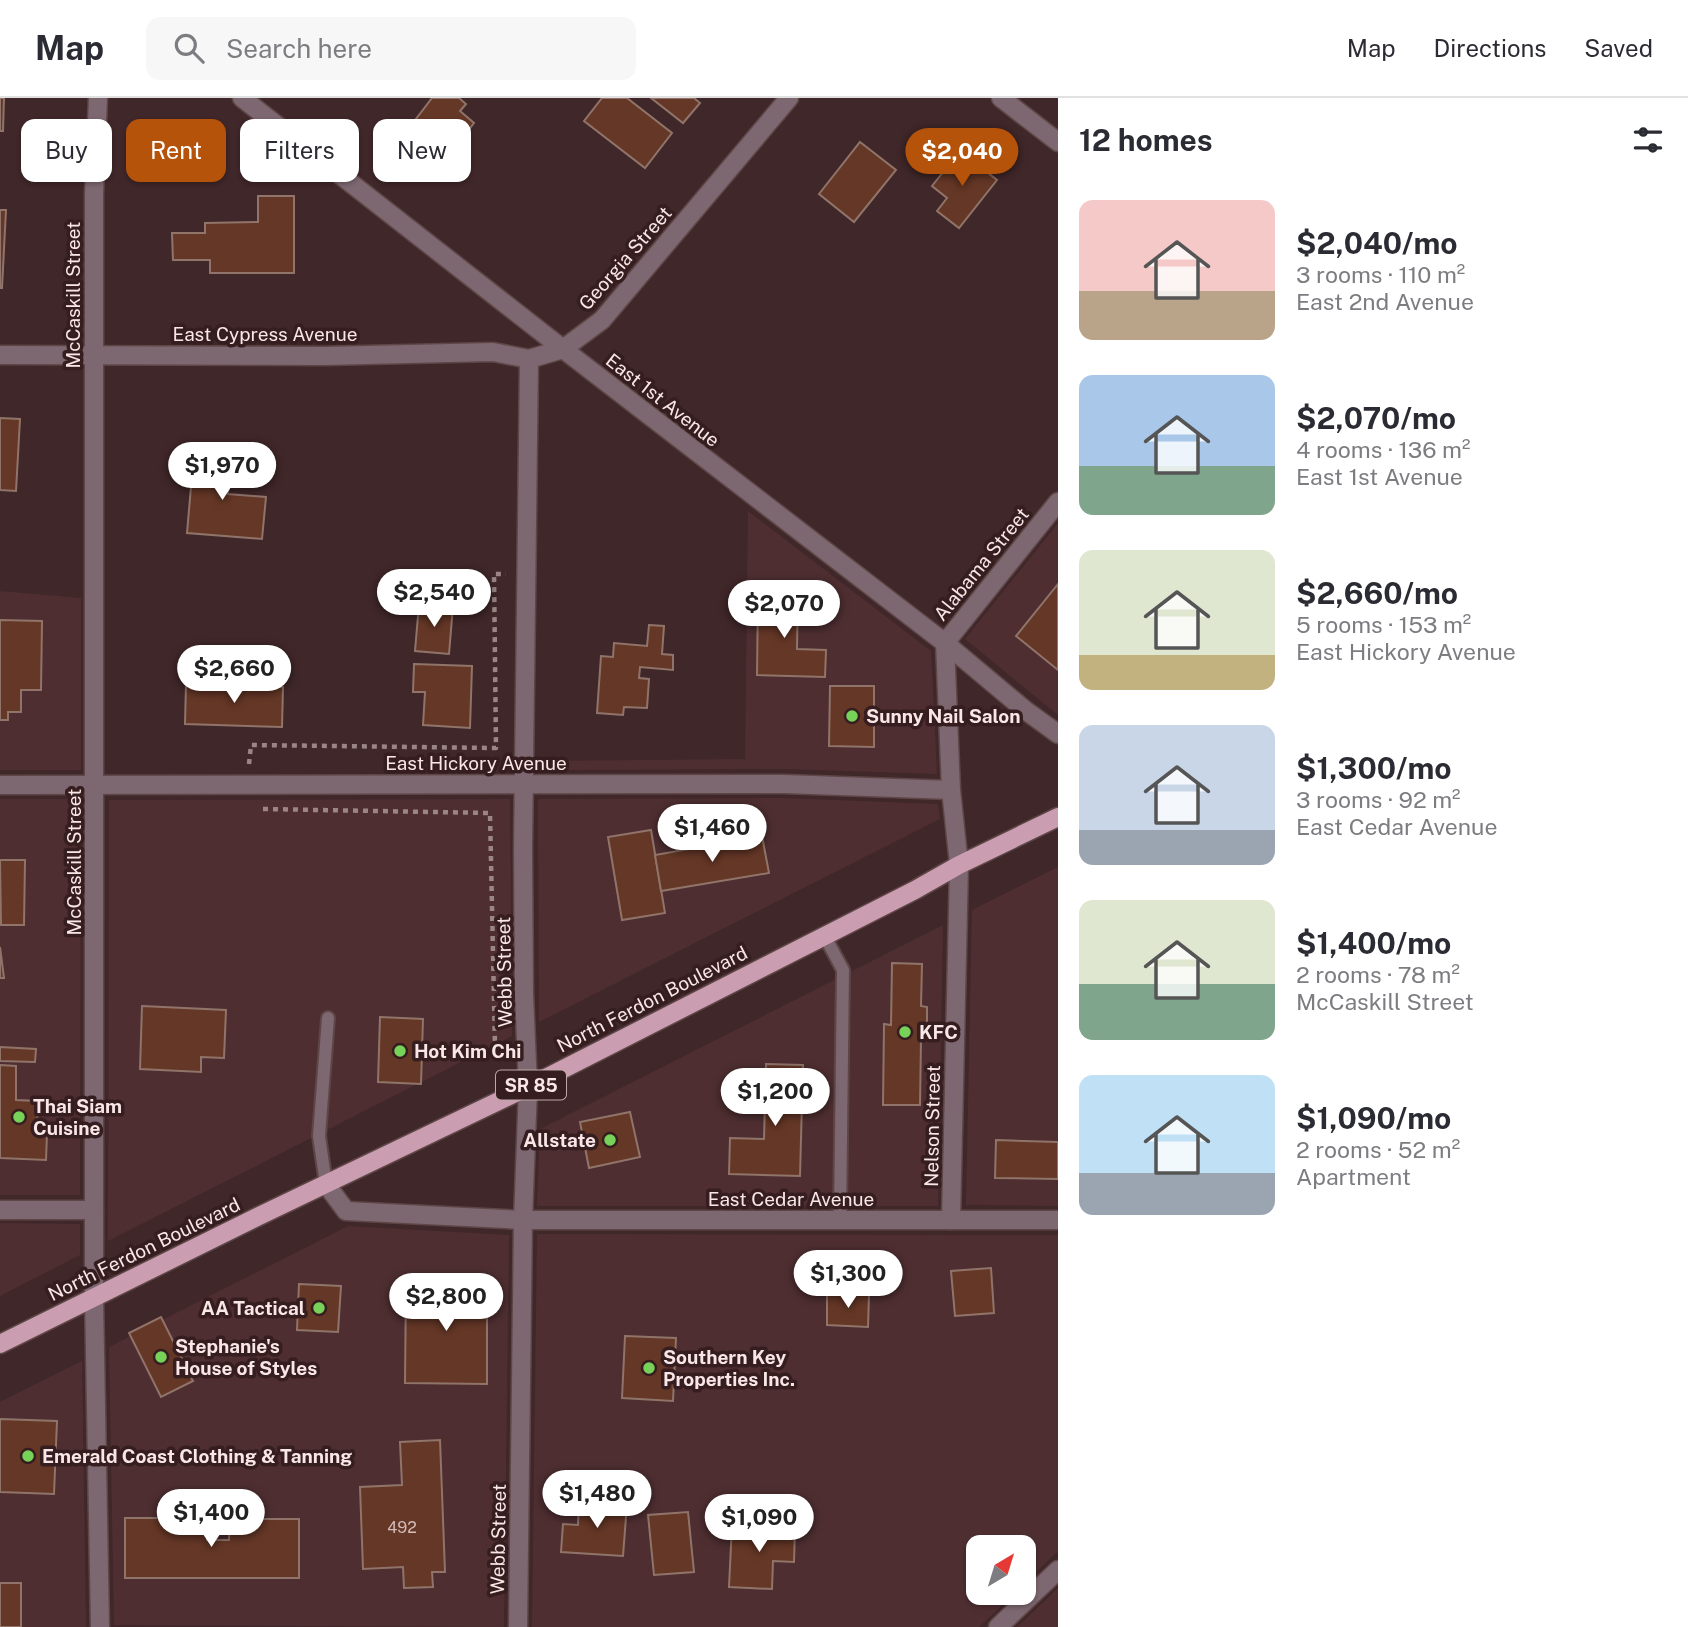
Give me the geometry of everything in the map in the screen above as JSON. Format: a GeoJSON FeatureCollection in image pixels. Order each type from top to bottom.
{"type":"FeatureCollection","features":[{"type":"Feature","properties":{"kind":"main road","name":"North Ferdon Boulevard"},"geometry":{"type":"LineString","coordinates":[[0,1344],[528,1087],[959,865],[1058,817]]}},
{"type":"Feature","properties":{"kind":"street","name":"McCaskill Street"},"geometry":{"type":"LineString","coordinates":[[98,98],[94,193],[94,1297],[100,1627]]}},
{"type":"Feature","properties":{"kind":"street","name":"East 1st Avenue"},"geometry":{"type":"LineString","coordinates":[[242,98],[945,643],[1058,734]]}},
{"type":"Feature","properties":{"kind":"street","name":"Georgia Street"},"geometry":{"type":"LineString","coordinates":[[529,359],[563,349],[602,320],[789,98]]}},
{"type":"Feature","properties":{"kind":"street"},"geometry":{"type":"LineString","coordinates":[[1001,98],[1058,142]]}},
{"type":"Feature","properties":{"kind":"street","name":"East Cypress Avenue"},"geometry":{"type":"LineString","coordinates":[[0,355],[94,353],[324,356],[493,352],[529,359]]}},
{"type":"Feature","properties":{"kind":"street","name":"Webb Street"},"geometry":{"type":"LineString","coordinates":[[518,1627],[523,1220],[528,1087],[524,981],[529,359]]}},
{"type":"Feature","properties":{"kind":"street","name":"Alabama Street"},"geometry":{"type":"LineString","coordinates":[[959,865],[951,790],[945,643],[1058,502]]}},
{"type":"Feature","properties":{"kind":"street","name":"East Hickory Avenue"},"geometry":{"type":"LineString","coordinates":[[0,785],[784,784],[951,790]]}},
{"type":"Feature","properties":{"kind":"street","name":"Nelson Street"},"geometry":{"type":"LineString","coordinates":[[951,1220],[959,865]]}},
{"type":"Feature","properties":{"kind":"street","name":"East Cedar Avenue"},"geometry":{"type":"LineString","coordinates":[[326,1184],[346,1211],[523,1220],[1058,1220]]}},
{"type":"Feature","properties":{"kind":"street"},"geometry":{"type":"LineString","coordinates":[[0,1210],[94,1210]]}},
{"type":"Feature","properties":{"kind":"street"},"geometry":{"type":"LineString","coordinates":[[998,1627],[1058,1570]]}},
{"type":"Feature","properties":{"kind":"lane"},"geometry":{"type":"LineString","coordinates":[[824,935],[843,970],[840,1220]]}},
{"type":"Feature","properties":{"kind":"lane"},"geometry":{"type":"LineString","coordinates":[[326,1184],[319,1136],[328,1018]]}},
{"type":"Feature","properties":{"kind":"path"},"geometry":{"type":"LineString","coordinates":[[247,785],[251,745],[496,748],[494,574],[526,574]]}},
{"type":"Feature","properties":{"kind":"path"},"geometry":{"type":"LineString","coordinates":[[261,809],[490,813],[495,1047]]}},
{"type":"Feature","properties":{"kind":"shaded area"},"geometry":{"type":"Polygon","coordinates":[[[748,511],[931,651],[937,774],[786,769],[539,770],[539,761],[745,759],[748,511]]]}},
{"type":"Feature","properties":{"kind":"shaded area"},"geometry":{"type":"Polygon","coordinates":[[[1058,523],[1058,715],[965,639],[1058,523]]]}},
{"type":"Feature","properties":{"kind":"shaded area"},"geometry":{"type":"Polygon","coordinates":[[[0,591],[81,598],[81,770],[0,770],[0,591]]]}},
{"type":"Feature","properties":{"kind":"shaded area"},"geometry":{"type":"Polygon","coordinates":[[[782,798],[938,804],[940,819],[539,1022],[538,799],[782,798]]]}},
{"type":"Feature","properties":{"kind":"shaded area"},"geometry":{"type":"Polygon","coordinates":[[[0,799],[81,799],[80,1195],[0,1195],[0,799]]]}},
{"type":"Feature","properties":{"kind":"shaded area"},"geometry":{"type":"Polygon","coordinates":[[[510,799],[512,1036],[108,1241],[109,800],[510,799]]]}},
{"type":"Feature","properties":{"kind":"shaded area"},"geometry":{"type":"Polygon","coordinates":[[[1058,867],[1058,1206],[966,1205],[972,910],[1058,867]]]}},
{"type":"Feature","properties":{"kind":"shaded area"},"geometry":{"type":"Polygon","coordinates":[[[943,925],[938,1206],[537,1206],[540,1129],[943,925]]]}},
{"type":"Feature","properties":{"kind":"shaded area"},"geometry":{"type":"Polygon","coordinates":[[[0,1223],[80,1224],[80,1255],[0,1296],[0,1223]]]}},
{"type":"Feature","properties":{"kind":"shaded area"},"geometry":{"type":"Polygon","coordinates":[[[348,1226],[509,1235],[504,1627],[114,1625],[109,1347],[348,1226]]]}},
{"type":"Feature","properties":{"kind":"shaded area"},"geometry":{"type":"Polygon","coordinates":[[[537,1234],[1058,1235],[1058,1551],[1036,1572],[1036,1535],[966,1535],[966,1605],[1002,1605],[979,1627],[532,1627],[537,1234]]]}},
{"type":"Feature","properties":{"kind":"shaded area"},"geometry":{"type":"Polygon","coordinates":[[[82,1361],[86,1627],[0,1627],[0,1402],[82,1361]]]}},
{"type":"Feature","properties":{"kind":"shaded area"},"geometry":{"type":"Polygon","coordinates":[[[1058,1588],[1058,1627],[1017,1627],[1058,1588]]]}},
{"type":"Feature","properties":{"kind":"building"},"geometry":{"type":"Polygon","coordinates":[[[0,98],[4,98],[3,131],[0,131],[0,98]]]}},
{"type":"Feature","properties":{"kind":"building"},"geometry":{"type":"Polygon","coordinates":[[[432,98],[459,98],[466,104],[460,111],[469,119],[416,119],[432,98]]]}},
{"type":"Feature","properties":{"kind":"building"},"geometry":{"type":"Polygon","coordinates":[[[602,98],[627,98],[672,133],[645,168],[584,121],[602,98]]]}},
{"type":"Feature","properties":{"kind":"building"},"geometry":{"type":"Polygon","coordinates":[[[651,98],[694,98],[700,103],[683,123],[651,98]]]}},
{"type":"Feature","properties":{"kind":"building"},"geometry":{"type":"Polygon","coordinates":[[[860,142],[896,170],[854,222],[819,194],[860,142]]]}},
{"type":"Feature","properties":{"kind":"building"},"geometry":{"type":"Polygon","coordinates":[[[960,151],[997,180],[959,228],[937,211],[947,198],[932,186],[960,151]]]}},
{"type":"Feature","properties":{"kind":"building"},"geometry":{"type":"Polygon","coordinates":[[[258,196],[294,196],[294,273],[210,273],[210,260],[173,260],[172,233],[205,233],[205,223],[258,222],[258,196]]]}},
{"type":"Feature","properties":{"kind":"building"},"geometry":{"type":"Polygon","coordinates":[[[0,210],[6,210],[2,288],[0,288],[0,210]]]}},
{"type":"Feature","properties":{"kind":"building"},"geometry":{"type":"Polygon","coordinates":[[[0,418],[20,419],[16,491],[0,490],[0,418]]]}},
{"type":"Feature","properties":{"kind":"building"},"geometry":{"type":"Polygon","coordinates":[[[194,452],[231,456],[228,494],[266,497],[262,539],[187,533],[194,452]]]}},
{"type":"Feature","properties":{"kind":"building"},"geometry":{"type":"Polygon","coordinates":[[[1058,584],[1058,670],[1016,636],[1058,584]]]}},
{"type":"Feature","properties":{"kind":"building"},"geometry":{"type":"Polygon","coordinates":[[[758,594],[798,595],[797,649],[826,650],[825,677],[757,675],[758,594]]]}},
{"type":"Feature","properties":{"kind":"building"},"geometry":{"type":"Polygon","coordinates":[[[419,604],[453,606],[449,654],[415,651],[419,604]]]}},
{"type":"Feature","properties":{"kind":"building"},"geometry":{"type":"Polygon","coordinates":[[[0,620],[42,621],[41,690],[21,690],[21,712],[8,712],[8,720],[0,720],[0,620]]]}},
{"type":"Feature","properties":{"kind":"building"},"geometry":{"type":"Polygon","coordinates":[[[649,625],[664,626],[662,654],[673,655],[673,670],[640,667],[639,678],[649,679],[647,708],[624,707],[623,715],[597,713],[601,656],[613,657],[614,643],[647,646],[649,625]]]}},
{"type":"Feature","properties":{"kind":"building"},"geometry":{"type":"Polygon","coordinates":[[[414,664],[472,666],[470,728],[423,725],[425,692],[413,692],[414,664]]]}},
{"type":"Feature","properties":{"kind":"building"},"geometry":{"type":"Polygon","coordinates":[[[186,684],[283,687],[282,727],[185,724],[186,684]]]}},
{"type":"Feature","properties":{"kind":"building","name":"Sunny Nail Salon"},"geometry":{"type":"Polygon","coordinates":[[[830,686],[874,686],[874,747],[829,746],[830,686]]]}},
{"type":"Feature","properties":{"kind":"building"},"geometry":{"type":"Polygon","coordinates":[[[651,830],[665,913],[622,920],[608,837],[651,830]]]}},
{"type":"Feature","properties":{"kind":"building"},"geometry":{"type":"Polygon","coordinates":[[[762,836],[769,873],[661,891],[655,855],[762,836]]]}},
{"type":"Feature","properties":{"kind":"building"},"geometry":{"type":"Polygon","coordinates":[[[0,860],[25,860],[24,925],[1,925],[0,860]]]}},
{"type":"Feature","properties":{"kind":"building"},"geometry":{"type":"Polygon","coordinates":[[[0,947],[4,978],[0,978],[0,947]]]}},
{"type":"Feature","properties":{"kind":"building","name":"KFC"},"geometry":{"type":"Polygon","coordinates":[[[892,963],[922,964],[921,1006],[927,1007],[927,1039],[921,1039],[920,1105],[883,1105],[884,1024],[891,1025],[892,963]]]}},
{"type":"Feature","properties":{"kind":"building"},"geometry":{"type":"Polygon","coordinates":[[[142,1006],[226,1010],[224,1058],[201,1057],[201,1072],[140,1069],[142,1006]]]}},
{"type":"Feature","properties":{"kind":"building","name":"Hot Kim Chi"},"geometry":{"type":"Polygon","coordinates":[[[380,1017],[423,1019],[421,1084],[378,1082],[380,1017]]]}},
{"type":"Feature","properties":{"kind":"building"},"geometry":{"type":"Polygon","coordinates":[[[0,1047],[36,1049],[35,1062],[0,1061],[0,1047]]]}},
{"type":"Feature","properties":{"kind":"building"},"geometry":{"type":"Polygon","coordinates":[[[766,1064],[803,1065],[800,1176],[729,1174],[730,1138],[764,1139],[766,1064]]]}},
{"type":"Feature","properties":{"kind":"building","name":"Thai Siam Cuisine"},"geometry":{"type":"Polygon","coordinates":[[[0,1065],[16,1066],[16,1100],[38,1101],[37,1133],[47,1134],[46,1160],[0,1158],[0,1065]]]}},
{"type":"Feature","properties":{"kind":"building","name":"Allstate"},"geometry":{"type":"Polygon","coordinates":[[[630,1112],[640,1157],[589,1168],[580,1122],[630,1112]]]}},
{"type":"Feature","properties":{"kind":"building"},"geometry":{"type":"Polygon","coordinates":[[[996,1140],[1058,1142],[1058,1179],[995,1178],[996,1140]]]}},
{"type":"Feature","properties":{"kind":"building"},"geometry":{"type":"Polygon","coordinates":[[[991,1268],[994,1313],[955,1316],[951,1271],[991,1268]]]}},
{"type":"Feature","properties":{"kind":"building"},"geometry":{"type":"Polygon","coordinates":[[[406,1282],[487,1282],[487,1384],[405,1383],[406,1282]]]}},
{"type":"Feature","properties":{"kind":"building","name":"AA Tactical"},"geometry":{"type":"Polygon","coordinates":[[[299,1284],[341,1286],[338,1332],[297,1330],[299,1284]]]}},
{"type":"Feature","properties":{"kind":"building"},"geometry":{"type":"Polygon","coordinates":[[[827,1293],[869,1295],[868,1327],[827,1325],[827,1293]]]}},
{"type":"Feature","properties":{"kind":"building","name":"Stephanie's House of Styles"},"geometry":{"type":"Polygon","coordinates":[[[161,1317],[193,1381],[161,1397],[129,1333],[161,1317]]]}},
{"type":"Feature","properties":{"kind":"building","name":"Southern Key Properties Inc."},"geometry":{"type":"Polygon","coordinates":[[[625,1336],[676,1338],[673,1401],[622,1398],[625,1336]]]}},
{"type":"Feature","properties":{"kind":"building","name":"Emerald Coast Clothing & Tanning"},"geometry":{"type":"Polygon","coordinates":[[[0,1419],[57,1421],[54,1494],[0,1492],[0,1419]]]}},
{"type":"Feature","properties":{"kind":"building"},"geometry":{"type":"Polygon","coordinates":[[[440,1440],[445,1572],[432,1572],[433,1587],[404,1588],[403,1567],[363,1569],[360,1487],[402,1485],[400,1442],[440,1440]]]}},
{"type":"Feature","properties":{"kind":"building"},"geometry":{"type":"Polygon","coordinates":[[[579,1501],[627,1504],[623,1556],[561,1552],[563,1524],[578,1525],[579,1501]]]}},
{"type":"Feature","properties":{"kind":"building"},"geometry":{"type":"Polygon","coordinates":[[[688,1512],[694,1572],[654,1575],[648,1515],[688,1512]]]}},
{"type":"Feature","properties":{"kind":"building"},"geometry":{"type":"Polygon","coordinates":[[[125,1518],[207,1518],[207,1540],[229,1540],[230,1519],[299,1519],[299,1578],[125,1578],[125,1518]]]}},
{"type":"Feature","properties":{"kind":"building"},"geometry":{"type":"Polygon","coordinates":[[[732,1525],[795,1528],[794,1562],[773,1561],[772,1589],[729,1587],[732,1525]]]}},
{"type":"Feature","properties":{"kind":"building"},"geometry":{"type":"Polygon","coordinates":[[[0,1583],[21,1583],[21,1627],[0,1627],[0,1583]]]}},
{"type":"Feature","properties":{"kind":"place","name":"Sunny Nail Salon"},"geometry":{"type":"Point","coordinates":[852,716]}},
{"type":"Feature","properties":{"kind":"place","name":"KFC"},"geometry":{"type":"Point","coordinates":[905,1032]}},
{"type":"Feature","properties":{"kind":"place","name":"Hot Kim Chi"},"geometry":{"type":"Point","coordinates":[400,1051]}},
{"type":"Feature","properties":{"kind":"place","name":"Thai Siam Cuisine"},"geometry":{"type":"Point","coordinates":[19,1117]}},
{"type":"Feature","properties":{"kind":"place","name":"Allstate"},"geometry":{"type":"Point","coordinates":[610,1140]}},
{"type":"Feature","properties":{"kind":"place","name":"AA Tactical"},"geometry":{"type":"Point","coordinates":[319,1308]}},
{"type":"Feature","properties":{"kind":"place","name":"Stephanie's House of Styles"},"geometry":{"type":"Point","coordinates":[161,1357]}},
{"type":"Feature","properties":{"kind":"place","name":"Southern Key Properties Inc."},"geometry":{"type":"Point","coordinates":[649,1368]}},
{"type":"Feature","properties":{"kind":"place","name":"Emerald Coast Clothing & Tanning"},"geometry":{"type":"Point","coordinates":[28,1456]}}]}
